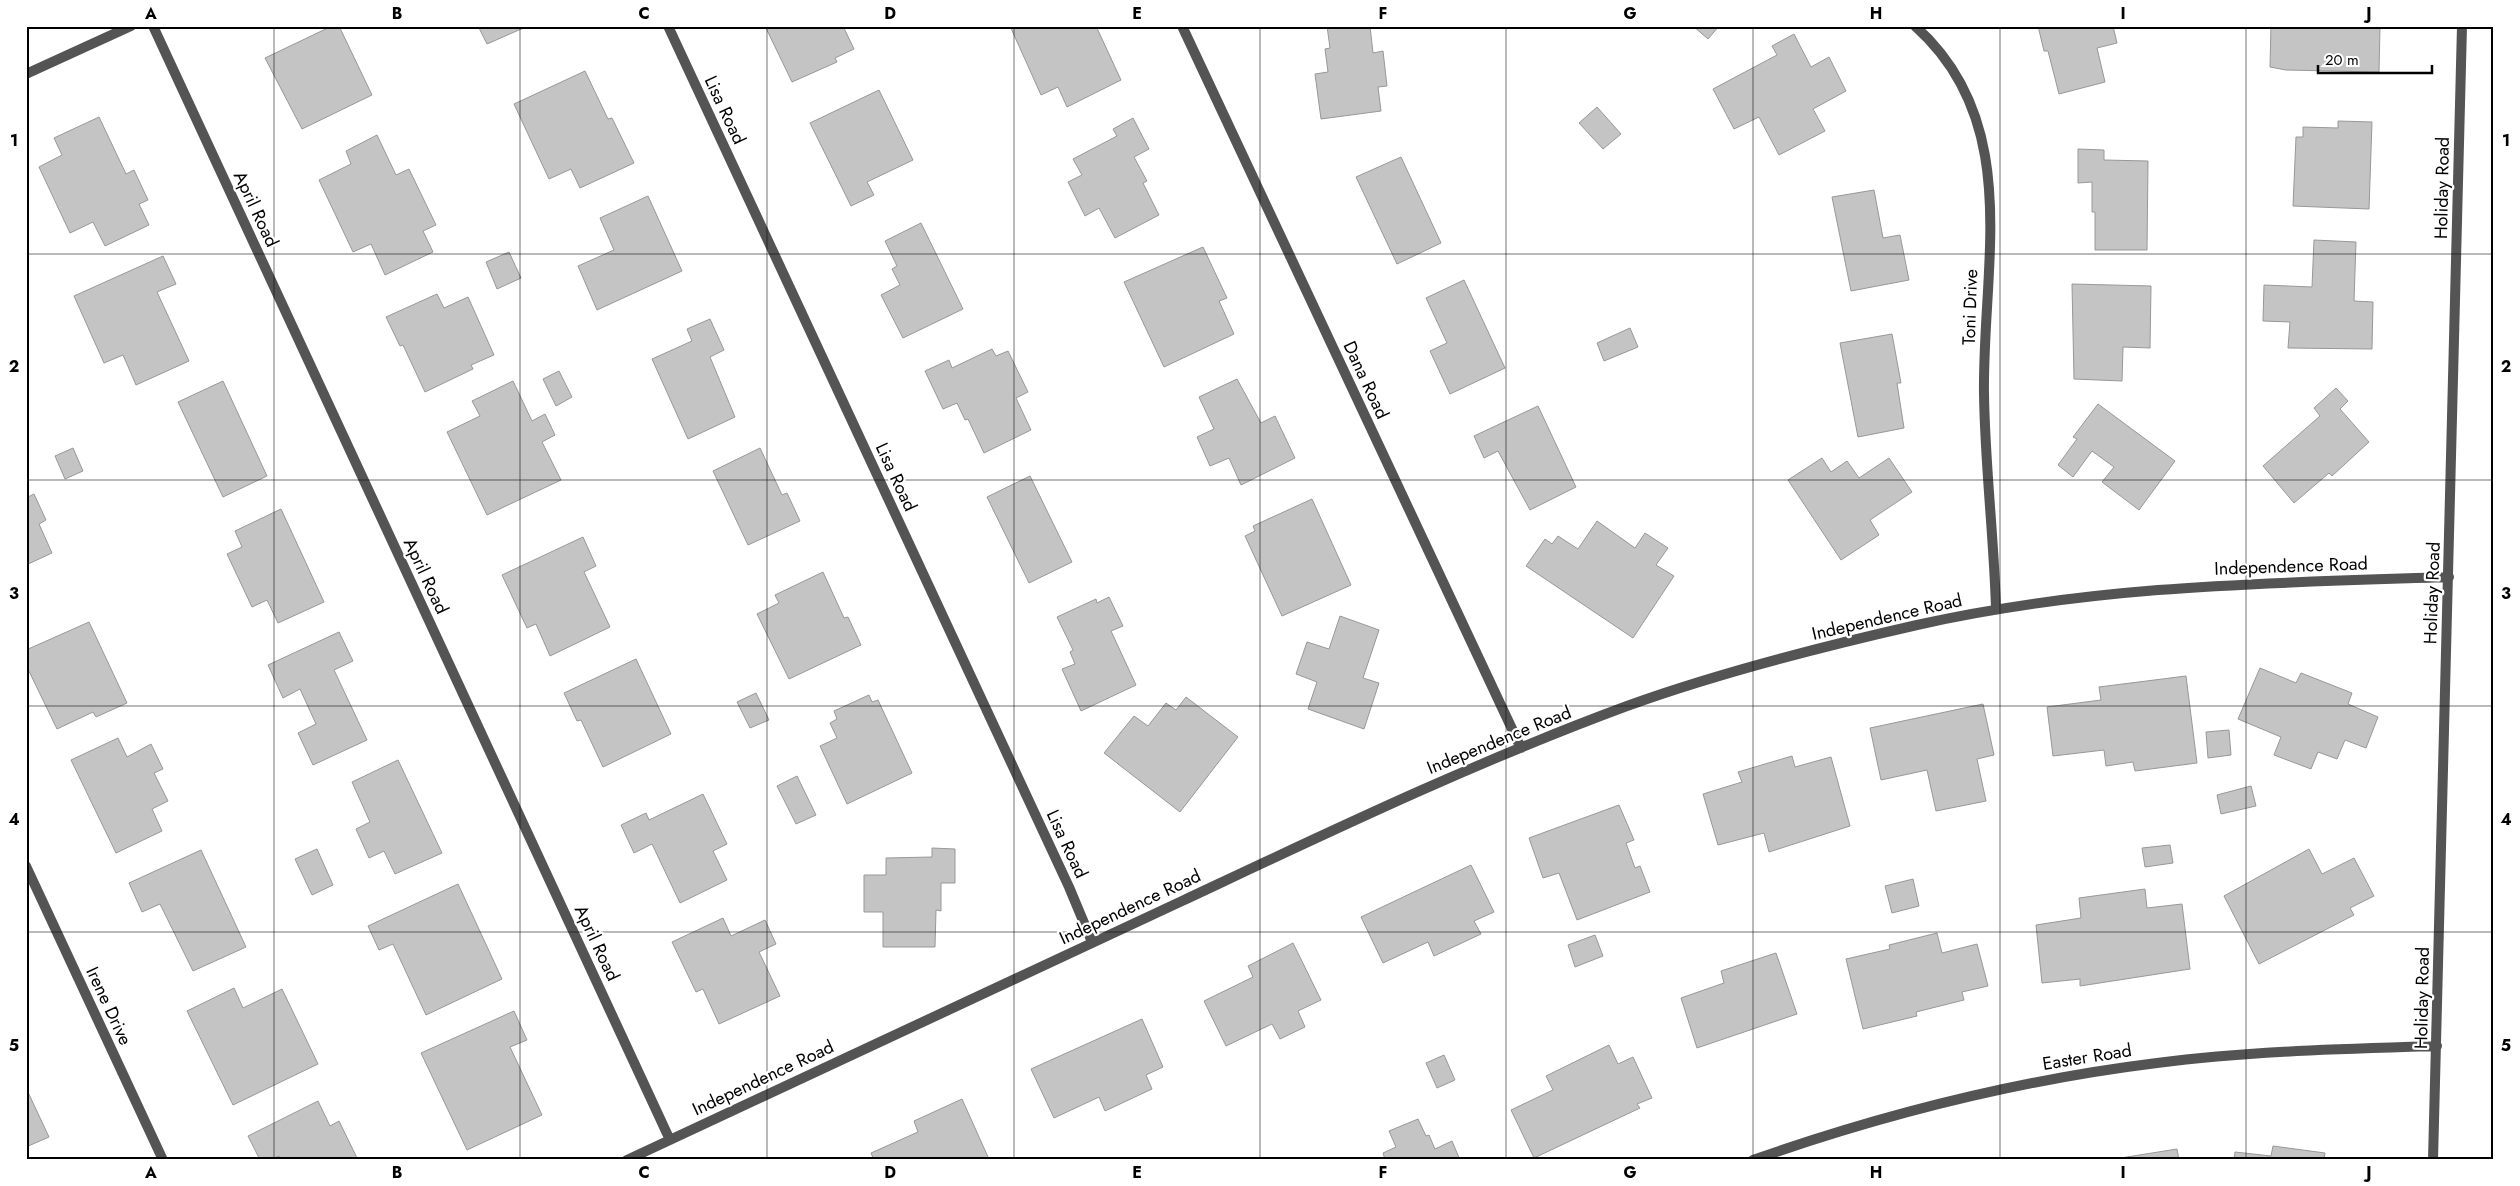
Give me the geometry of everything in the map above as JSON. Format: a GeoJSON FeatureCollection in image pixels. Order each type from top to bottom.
{"type":"FeatureCollection","features":[{"type":"Feature","properties":{"kind":"street"},"geometry":{"type":"LineString","coordinates":[[26,74],[132,26]]}},
{"type":"Feature","properties":{"kind":"street","name":"April Road"},"geometry":{"type":"LineString","coordinates":[[153,26],[670,1140]]}},
{"type":"Feature","properties":{"kind":"street","name":"Lisa Road"},"geometry":{"type":"LineString","coordinates":[[668,26],[1069,887],[1092,942]]}},
{"type":"Feature","properties":{"kind":"street","name":"Dana Road"},"geometry":{"type":"LineString","coordinates":[[1182,26],[1521,748]]}},
{"type":"Feature","properties":{"kind":"street","name":"Toni Drive"},"geometry":{"type":"LineString","coordinates":[[1915,26],[1944,57],[1965,89],[1980,125],[1987,159],[1989,229],[1985,316],[1984,429],[1994,552],[1996,609]]}},
{"type":"Feature","properties":{"kind":"street","name":"Holiday Road"},"geometry":{"type":"LineString","coordinates":[[2433,1160],[2462,26]]}},
{"type":"Feature","properties":{"kind":"street","name":"Independence Road"},"geometry":{"type":"LineString","coordinates":[[627,1160],[1347,824],[1521,748],[1623,708],[1688,686],[1853,640],[1996,609],[2153,589],[2225,584],[2449,577]]}},
{"type":"Feature","properties":{"kind":"street","name":"Irene Drive"},"geometry":{"type":"LineString","coordinates":[[26,866],[163,1160]]}},
{"type":"Feature","properties":{"kind":"street","name":"Easter Road"},"geometry":{"type":"LineString","coordinates":[[1753,1160],[1890,1116],[1984,1092],[2092,1072],[2224,1056],[2437,1046]]}},
{"type":"Feature","properties":{"kind":"building"},"geometry":{"type":"Polygon","coordinates":[[[332,26],[339,26],[372,95],[302,129],[265,58],[332,26]]]}},
{"type":"Feature","properties":{"kind":"building"},"geometry":{"type":"Polygon","coordinates":[[[478,26],[528,26],[487,44],[478,26]]]}},
{"type":"Feature","properties":{"kind":"building"},"geometry":{"type":"Polygon","coordinates":[[[765,26],[843,26],[854,49],[835,58],[837,62],[792,82],[765,26]]]}},
{"type":"Feature","properties":{"kind":"building"},"geometry":{"type":"Polygon","coordinates":[[[1010,26],[1096,26],[1121,80],[1067,107],[1058,87],[1041,95],[1010,26]]]}},
{"type":"Feature","properties":{"kind":"building"},"geometry":{"type":"Polygon","coordinates":[[[1327,26],[1370,26],[1373,53],[1383,51],[1387,86],[1378,87],[1381,111],[1321,119],[1315,74],[1328,72],[1325,49],[1330,48],[1327,26]]]}},
{"type":"Feature","properties":{"kind":"building"},"geometry":{"type":"Polygon","coordinates":[[[1693,26],[1719,26],[1708,39],[1693,26]]]}},
{"type":"Feature","properties":{"kind":"building"},"geometry":{"type":"Polygon","coordinates":[[[2038,26],[2113,26],[2117,43],[2097,48],[2105,82],[2059,94],[2048,51],[2044,51],[2038,26]]]}},
{"type":"Feature","properties":{"kind":"building"},"geometry":{"type":"Polygon","coordinates":[[[2271,26],[2380,26],[2379,72],[2286,70],[2270,67],[2271,26]]]}},
{"type":"Feature","properties":{"kind":"building"},"geometry":{"type":"Polygon","coordinates":[[[1794,34],[1811,67],[1829,57],[1846,91],[1813,109],[1825,131],[1779,155],[1759,117],[1734,129],[1713,89],[1777,55],[1772,46],[1794,34]]]}},
{"type":"Feature","properties":{"kind":"building"},"geometry":{"type":"Polygon","coordinates":[[[585,71],[608,119],[612,118],[634,163],[580,188],[571,169],[549,179],[514,104],[585,71]]]}},
{"type":"Feature","properties":{"kind":"building"},"geometry":{"type":"Polygon","coordinates":[[[879,90],[913,160],[867,182],[874,195],[851,206],[810,123],[879,90]]]}},
{"type":"Feature","properties":{"kind":"building"},"geometry":{"type":"Polygon","coordinates":[[[1597,107],[1621,134],[1603,149],[1579,123],[1597,107]]]}},
{"type":"Feature","properties":{"kind":"building"},"geometry":{"type":"Polygon","coordinates":[[[99,117],[126,174],[134,170],[148,200],[139,204],[149,225],[105,246],[93,222],[70,233],[39,167],[62,155],[54,138],[99,117]]]}},
{"type":"Feature","properties":{"kind":"building"},"geometry":{"type":"Polygon","coordinates":[[[1133,118],[1149,149],[1134,157],[1147,181],[1143,183],[1159,215],[1115,238],[1099,208],[1085,216],[1068,182],[1082,175],[1073,159],[1117,136],[1113,129],[1133,118]]]}},
{"type":"Feature","properties":{"kind":"building"},"geometry":{"type":"Polygon","coordinates":[[[2338,121],[2372,122],[2369,209],[2293,206],[2296,137],[2303,137],[2303,127],[2338,128],[2338,121]]]}},
{"type":"Feature","properties":{"kind":"building"},"geometry":{"type":"Polygon","coordinates":[[[377,135],[396,175],[409,169],[436,225],[423,231],[433,252],[385,275],[371,244],[353,252],[319,180],[351,164],[346,151],[377,135]]]}},
{"type":"Feature","properties":{"kind":"building"},"geometry":{"type":"Polygon","coordinates":[[[2078,149],[2104,150],[2104,160],[2148,161],[2147,250],[2095,250],[2095,212],[2092,212],[2092,182],[2078,183],[2078,149]]]}},
{"type":"Feature","properties":{"kind":"building"},"geometry":{"type":"Polygon","coordinates":[[[1401,157],[1441,243],[1397,264],[1356,177],[1401,157]]]}},
{"type":"Feature","properties":{"kind":"building"},"geometry":{"type":"Polygon","coordinates":[[[1874,190],[1883,238],[1900,235],[1909,280],[1851,291],[1832,197],[1874,190]]]}},
{"type":"Feature","properties":{"kind":"building"},"geometry":{"type":"Polygon","coordinates":[[[648,196],[682,271],[597,310],[578,266],[614,250],[600,218],[648,196]]]}},
{"type":"Feature","properties":{"kind":"building"},"geometry":{"type":"Polygon","coordinates":[[[921,223],[963,309],[903,338],[881,295],[900,285],[892,269],[897,266],[885,241],[921,223]]]}},
{"type":"Feature","properties":{"kind":"building"},"geometry":{"type":"Polygon","coordinates":[[[2314,240],[2356,242],[2354,301],[2373,302],[2372,349],[2288,348],[2290,322],[2263,321],[2264,285],[2312,287],[2314,240]]]}},
{"type":"Feature","properties":{"kind":"building"},"geometry":{"type":"Polygon","coordinates":[[[1203,247],[1227,298],[1219,301],[1234,334],[1164,367],[1124,282],[1203,247]]]}},
{"type":"Feature","properties":{"kind":"building"},"geometry":{"type":"Polygon","coordinates":[[[509,252],[521,278],[497,289],[486,262],[509,252]]]}},
{"type":"Feature","properties":{"kind":"building"},"geometry":{"type":"Polygon","coordinates":[[[163,256],[176,284],[157,292],[189,361],[136,385],[123,355],[104,363],[74,296],[163,256]]]}},
{"type":"Feature","properties":{"kind":"building"},"geometry":{"type":"Polygon","coordinates":[[[1464,280],[1505,368],[1450,394],[1430,351],[1447,343],[1426,298],[1464,280]]]}},
{"type":"Feature","properties":{"kind":"building"},"geometry":{"type":"Polygon","coordinates":[[[2072,284],[2151,286],[2150,348],[2123,347],[2122,381],[2074,379],[2072,284]]]}},
{"type":"Feature","properties":{"kind":"building"},"geometry":{"type":"Polygon","coordinates":[[[437,294],[444,308],[468,297],[494,355],[471,365],[473,369],[425,392],[403,345],[400,346],[386,317],[437,294]]]}},
{"type":"Feature","properties":{"kind":"building"},"geometry":{"type":"Polygon","coordinates":[[[710,319],[724,350],[710,357],[735,417],[688,439],[652,359],[692,341],[687,329],[710,319]]]}},
{"type":"Feature","properties":{"kind":"building"},"geometry":{"type":"Polygon","coordinates":[[[1630,328],[1638,347],[1604,361],[1597,343],[1630,328]]]}},
{"type":"Feature","properties":{"kind":"building"},"geometry":{"type":"Polygon","coordinates":[[[1892,334],[1901,383],[1897,383],[1904,428],[1858,437],[1840,343],[1892,334]]]}},
{"type":"Feature","properties":{"kind":"building"},"geometry":{"type":"Polygon","coordinates":[[[992,349],[996,356],[1008,351],[1028,392],[1016,398],[1031,430],[984,453],[968,419],[965,420],[957,403],[943,409],[925,371],[949,360],[952,368],[992,349]]]}},
{"type":"Feature","properties":{"kind":"building"},"geometry":{"type":"Polygon","coordinates":[[[559,371],[572,397],[556,406],[543,379],[559,371]]]}},
{"type":"Feature","properties":{"kind":"building"},"geometry":{"type":"Polygon","coordinates":[[[1237,379],[1261,423],[1275,416],[1295,458],[1241,485],[1229,458],[1210,466],[1197,437],[1214,429],[1199,397],[1237,379]]]}},
{"type":"Feature","properties":{"kind":"building"},"geometry":{"type":"Polygon","coordinates":[[[223,381],[267,476],[223,497],[178,402],[223,381]]]}},
{"type":"Feature","properties":{"kind":"building"},"geometry":{"type":"Polygon","coordinates":[[[513,381],[532,421],[545,414],[555,435],[542,442],[561,480],[487,515],[447,432],[480,416],[472,401],[513,381]]]}},
{"type":"Feature","properties":{"kind":"building"},"geometry":{"type":"Polygon","coordinates":[[[2336,388],[2348,401],[2340,409],[2369,442],[2332,476],[2329,473],[2294,503],[2263,466],[2320,416],[2314,408],[2336,388]]]}},
{"type":"Feature","properties":{"kind":"building"},"geometry":{"type":"Polygon","coordinates":[[[2098,404],[2175,461],[2139,510],[2102,482],[2114,467],[2092,451],[2073,477],[2058,465],[2077,439],[2073,437],[2098,404]]]}},
{"type":"Feature","properties":{"kind":"building"},"geometry":{"type":"Polygon","coordinates":[[[1538,406],[1576,487],[1530,510],[1498,451],[1484,458],[1474,436],[1538,406]]]}},
{"type":"Feature","properties":{"kind":"building"},"geometry":{"type":"Polygon","coordinates":[[[73,448],[83,471],[65,479],[55,456],[73,448]]]}},
{"type":"Feature","properties":{"kind":"building"},"geometry":{"type":"Polygon","coordinates":[[[760,448],[782,495],[787,493],[800,521],[748,545],[713,471],[760,448]]]}},
{"type":"Feature","properties":{"kind":"building"},"geometry":{"type":"Polygon","coordinates":[[[1822,458],[1831,472],[1847,461],[1859,478],[1889,458],[1912,492],[1870,520],[1879,535],[1841,560],[1788,480],[1822,458]]]}},
{"type":"Feature","properties":{"kind":"building"},"geometry":{"type":"Polygon","coordinates":[[[1030,476],[1072,562],[1029,583],[987,497],[1030,476]]]}},
{"type":"Feature","properties":{"kind":"building"},"geometry":{"type":"Polygon","coordinates":[[[34,494],[46,520],[39,524],[52,553],[26,565],[26,498],[34,494]]]}},
{"type":"Feature","properties":{"kind":"building"},"geometry":{"type":"Polygon","coordinates":[[[1312,499],[1351,585],[1282,616],[1245,536],[1255,531],[1253,526],[1312,499]]]}},
{"type":"Feature","properties":{"kind":"building"},"geometry":{"type":"Polygon","coordinates":[[[281,509],[324,602],[278,623],[267,600],[252,607],[227,554],[242,547],[235,531],[281,509]]]}},
{"type":"Feature","properties":{"kind":"building"},"geometry":{"type":"Polygon","coordinates":[[[1597,521],[1635,548],[1645,533],[1668,548],[1656,565],[1674,576],[1633,638],[1526,566],[1545,539],[1552,544],[1558,536],[1578,549],[1597,521]]]}},
{"type":"Feature","properties":{"kind":"building"},"geometry":{"type":"Polygon","coordinates":[[[583,537],[596,566],[584,572],[610,627],[550,656],[536,624],[527,628],[502,575],[583,537]]]}},
{"type":"Feature","properties":{"kind":"building"},"geometry":{"type":"Polygon","coordinates":[[[823,572],[844,618],[848,617],[861,645],[789,679],[757,614],[779,603],[775,595],[823,572]]]}},
{"type":"Feature","properties":{"kind":"building"},"geometry":{"type":"Polygon","coordinates":[[[1109,597],[1123,626],[1111,631],[1136,685],[1081,711],[1062,669],[1075,664],[1070,652],[1073,650],[1057,617],[1096,599],[1097,603],[1109,597]]]}},
{"type":"Feature","properties":{"kind":"building"},"geometry":{"type":"Polygon","coordinates":[[[1340,616],[1379,630],[1363,678],[1379,683],[1364,729],[1308,709],[1317,682],[1296,674],[1307,642],[1329,649],[1340,616]]]}},
{"type":"Feature","properties":{"kind":"building"},"geometry":{"type":"Polygon","coordinates":[[[89,622],[127,703],[96,717],[93,712],[57,729],[26,665],[26,650],[89,622]]]}},
{"type":"Feature","properties":{"kind":"building"},"geometry":{"type":"Polygon","coordinates":[[[339,632],[353,661],[334,670],[367,740],[313,765],[298,733],[316,724],[300,689],[283,698],[268,665],[339,632]]]}},
{"type":"Feature","properties":{"kind":"building"},"geometry":{"type":"Polygon","coordinates":[[[636,659],[671,734],[603,767],[581,720],[577,721],[564,693],[636,659]]]}},
{"type":"Feature","properties":{"kind":"building"},"geometry":{"type":"Polygon","coordinates":[[[2260,668],[2296,683],[2301,673],[2352,693],[2348,704],[2378,717],[2366,748],[2345,740],[2337,759],[2318,752],[2311,769],[2274,755],[2281,737],[2238,719],[2260,668]]]}},
{"type":"Feature","properties":{"kind":"building"},"geometry":{"type":"Polygon","coordinates":[[[2186,676],[2197,763],[2135,771],[2133,762],[2106,766],[2104,750],[2053,756],[2047,707],[2101,700],[2099,687],[2186,676]]]}},
{"type":"Feature","properties":{"kind":"building"},"geometry":{"type":"Polygon","coordinates":[[[756,693],[769,720],[750,728],[737,702],[756,693]]]}},
{"type":"Feature","properties":{"kind":"building"},"geometry":{"type":"Polygon","coordinates":[[[869,695],[872,702],[878,700],[912,773],[847,804],[820,746],[837,738],[830,723],[837,719],[834,711],[869,695]]]}},
{"type":"Feature","properties":{"kind":"building"},"geometry":{"type":"Polygon","coordinates":[[[1186,697],[1238,737],[1180,812],[1104,753],[1134,716],[1148,726],[1166,703],[1176,710],[1186,697]]]}},
{"type":"Feature","properties":{"kind":"building"},"geometry":{"type":"Polygon","coordinates":[[[1983,704],[1994,755],[1977,759],[1986,801],[1936,811],[1927,770],[1881,780],[1870,728],[1983,704]]]}},
{"type":"Feature","properties":{"kind":"building"},"geometry":{"type":"Polygon","coordinates":[[[2229,730],[2231,755],[2208,758],[2206,732],[2229,730]]]}},
{"type":"Feature","properties":{"kind":"building"},"geometry":{"type":"Polygon","coordinates":[[[118,738],[127,757],[151,744],[163,769],[154,773],[168,801],[152,809],[162,831],[116,853],[71,760],[118,738]]]}},
{"type":"Feature","properties":{"kind":"building"},"geometry":{"type":"Polygon","coordinates":[[[1792,756],[1795,767],[1831,757],[1850,826],[1769,852],[1764,833],[1718,845],[1703,794],[1742,782],[1738,772],[1792,756]]]}},
{"type":"Feature","properties":{"kind":"building"},"geometry":{"type":"Polygon","coordinates":[[[398,760],[442,853],[395,874],[384,851],[369,858],[356,829],[370,822],[352,782],[398,760]]]}},
{"type":"Feature","properties":{"kind":"building"},"geometry":{"type":"Polygon","coordinates":[[[797,776],[816,815],[796,824],[777,786],[797,776]]]}},
{"type":"Feature","properties":{"kind":"building"},"geometry":{"type":"Polygon","coordinates":[[[2251,786],[2256,806],[2221,814],[2217,795],[2251,786]]]}},
{"type":"Feature","properties":{"kind":"building"},"geometry":{"type":"Polygon","coordinates":[[[703,794],[727,844],[713,851],[727,880],[680,903],[652,844],[634,853],[621,825],[646,813],[649,820],[703,794]]]}},
{"type":"Feature","properties":{"kind":"building"},"geometry":{"type":"Polygon","coordinates":[[[1619,805],[1634,840],[1626,843],[1635,868],[1640,866],[1650,892],[1577,920],[1559,873],[1543,878],[1529,838],[1619,805]]]}},
{"type":"Feature","properties":{"kind":"building"},"geometry":{"type":"Polygon","coordinates":[[[2170,845],[2173,863],[2145,867],[2142,848],[2170,845]]]}},
{"type":"Feature","properties":{"kind":"building"},"geometry":{"type":"Polygon","coordinates":[[[932,848],[955,849],[955,883],[941,883],[941,911],[936,910],[935,947],[883,947],[883,912],[864,912],[864,875],[886,875],[886,858],[932,857],[932,848]]]}},
{"type":"Feature","properties":{"kind":"building"},"geometry":{"type":"Polygon","coordinates":[[[317,849],[333,885],[312,895],[295,859],[317,849]]]}},
{"type":"Feature","properties":{"kind":"building"},"geometry":{"type":"Polygon","coordinates":[[[2309,849],[2322,874],[2354,858],[2374,896],[2350,908],[2354,915],[2259,964],[2224,896],[2309,849]]]}},
{"type":"Feature","properties":{"kind":"building"},"geometry":{"type":"Polygon","coordinates":[[[201,850],[246,947],[193,971],[160,904],[142,912],[129,883],[201,850]]]}},
{"type":"Feature","properties":{"kind":"building"},"geometry":{"type":"Polygon","coordinates":[[[1471,865],[1494,912],[1474,921],[1481,934],[1434,956],[1428,942],[1383,963],[1361,917],[1471,865]]]}},
{"type":"Feature","properties":{"kind":"building"},"geometry":{"type":"Polygon","coordinates":[[[1913,879],[1919,906],[1892,913],[1885,886],[1913,879]]]}},
{"type":"Feature","properties":{"kind":"building"},"geometry":{"type":"Polygon","coordinates":[[[458,884],[502,979],[426,1015],[393,944],[379,950],[368,926],[458,884]]]}},
{"type":"Feature","properties":{"kind":"building"},"geometry":{"type":"Polygon","coordinates":[[[2145,889],[2147,908],[2182,904],[2190,969],[2080,986],[2080,979],[2042,983],[2036,925],[2081,918],[2079,898],[2145,889]]]}},
{"type":"Feature","properties":{"kind":"building"},"geometry":{"type":"Polygon","coordinates":[[[723,918],[731,936],[765,920],[776,944],[759,952],[780,996],[719,1024],[703,989],[696,992],[672,942],[723,918]]]}},
{"type":"Feature","properties":{"kind":"building"},"geometry":{"type":"Polygon","coordinates":[[[1937,933],[1942,953],[1977,944],[1988,986],[1962,992],[1964,1000],[1916,1012],[1917,1016],[1863,1029],[1846,959],[1890,949],[1889,945],[1937,933]]]}},
{"type":"Feature","properties":{"kind":"building"},"geometry":{"type":"Polygon","coordinates":[[[1595,935],[1603,956],[1575,967],[1568,945],[1595,935]]]}},
{"type":"Feature","properties":{"kind":"building"},"geometry":{"type":"Polygon","coordinates":[[[1293,943],[1321,1000],[1298,1011],[1305,1027],[1280,1039],[1272,1024],[1226,1046],[1204,1001],[1253,977],[1248,966],[1293,943]]]}},
{"type":"Feature","properties":{"kind":"building"},"geometry":{"type":"Polygon","coordinates":[[[1776,953],[1797,1014],[1697,1048],[1681,998],[1724,983],[1721,971],[1776,953]]]}},
{"type":"Feature","properties":{"kind":"building"},"geometry":{"type":"Polygon","coordinates":[[[234,988],[243,1008],[282,989],[318,1064],[233,1105],[187,1011],[234,988]]]}},
{"type":"Feature","properties":{"kind":"building"},"geometry":{"type":"Polygon","coordinates":[[[514,1011],[527,1040],[510,1047],[542,1115],[467,1150],[421,1053],[514,1011]]]}},
{"type":"Feature","properties":{"kind":"building"},"geometry":{"type":"Polygon","coordinates":[[[1142,1019],[1163,1067],[1146,1075],[1152,1089],[1105,1111],[1099,1097],[1054,1118],[1031,1069],[1142,1019]]]}},
{"type":"Feature","properties":{"kind":"building"},"geometry":{"type":"Polygon","coordinates":[[[1609,1045],[1618,1064],[1633,1057],[1652,1098],[1637,1104],[1640,1108],[1534,1158],[1511,1110],[1553,1090],[1546,1076],[1609,1045]]]}},
{"type":"Feature","properties":{"kind":"building"},"geometry":{"type":"Polygon","coordinates":[[[1444,1055],[1455,1080],[1437,1088],[1426,1063],[1444,1055]]]}},
{"type":"Feature","properties":{"kind":"building"},"geometry":{"type":"Polygon","coordinates":[[[26,1088],[49,1137],[26,1147],[26,1088]]]}},
{"type":"Feature","properties":{"kind":"building"},"geometry":{"type":"Polygon","coordinates":[[[962,1099],[988,1157],[982,1160],[874,1160],[871,1153],[918,1132],[914,1121],[962,1099]]]}},
{"type":"Feature","properties":{"kind":"building"},"geometry":{"type":"Polygon","coordinates":[[[318,1101],[330,1126],[339,1121],[358,1160],[281,1160],[279,1156],[270,1160],[260,1160],[248,1136],[318,1101]]]}},
{"type":"Feature","properties":{"kind":"building"},"geometry":{"type":"Polygon","coordinates":[[[1418,1119],[1426,1136],[1429,1135],[1435,1149],[1452,1141],[1460,1160],[1385,1160],[1383,1153],[1396,1147],[1389,1131],[1418,1119]]]}},
{"type":"Feature","properties":{"kind":"building"},"geometry":{"type":"Polygon","coordinates":[[[2273,1146],[2325,1153],[2324,1160],[2234,1160],[2235,1152],[2271,1156],[2273,1146]]]}},
{"type":"Feature","properties":{"kind":"building"},"geometry":{"type":"Polygon","coordinates":[[[2177,1149],[2179,1160],[2108,1160],[2177,1149]]]}}]}
